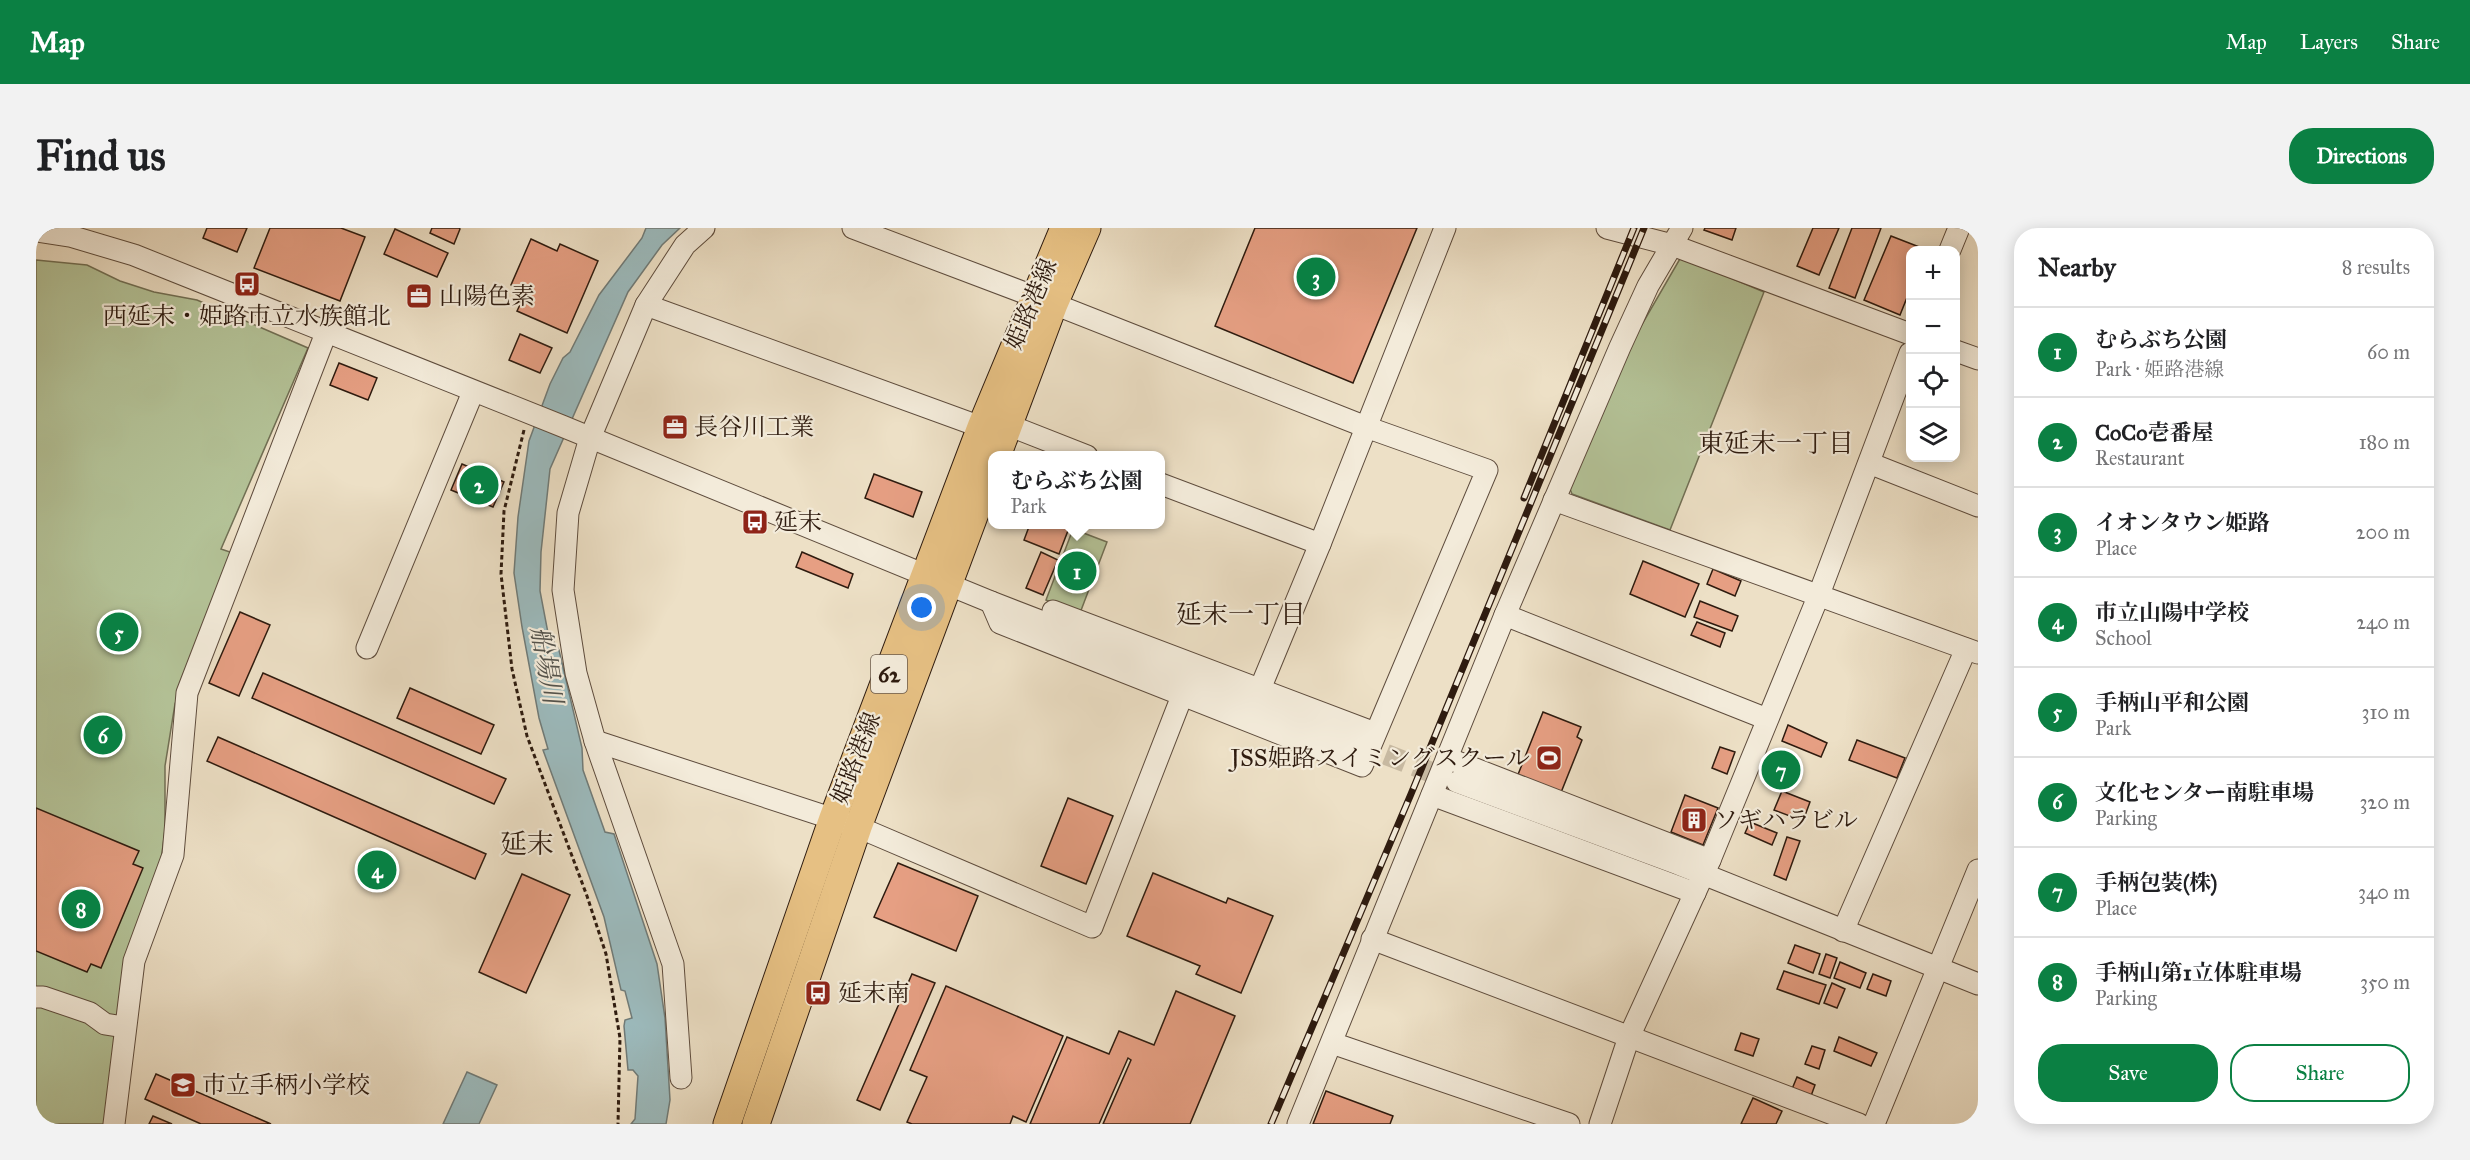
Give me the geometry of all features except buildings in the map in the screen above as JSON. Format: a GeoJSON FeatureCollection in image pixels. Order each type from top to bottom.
{"type":"FeatureCollection","features":[{"type":"Feature","properties":{"kind":"main road","name":"姫路港線"},"geometry":{"type":"LineString","coordinates":[[999,451],[1064,228]]}},
{"type":"Feature","properties":{"kind":"main road","name":"姫路港線"},"geometry":{"type":"LineString","coordinates":[[756,1124],[858,827],[938,579],[981,427],[1044,300],[1087,228]]}},
{"type":"Feature","properties":{"kind":"main road","name":"姫路港線"},"geometry":{"type":"LineString","coordinates":[[727,1124],[833,818],[938,579],[988,475]]}},
{"type":"Feature","properties":{"kind":"street"},"geometry":{"type":"LineString","coordinates":[[681,1077],[674,964],[595,741],[576,673],[563,590],[568,513],[590,438],[646,305],[685,245],[704,228]]}},
{"type":"Feature","properties":{"kind":"street"},"geometry":{"type":"LineString","coordinates":[[853,228],[1044,300],[1366,427],[1487,470],[1366,738],[1362,766],[1000,623],[991,602]]}},
{"type":"Feature","properties":{"kind":"street"},"geometry":{"type":"LineString","coordinates":[[1260,689],[1445,228]]}},
{"type":"Feature","properties":{"kind":"street"},"geometry":{"type":"LineString","coordinates":[[1607,228],[1677,236],[1906,332]]}},
{"type":"Feature","properties":{"kind":"street"},"geometry":{"type":"LineString","coordinates":[[1952,246],[1959,228]]}},
{"type":"Feature","properties":{"kind":"street"},"geometry":{"type":"LineString","coordinates":[[36,231],[70,236],[134,255],[991,602],[1366,738]]}},
{"type":"Feature","properties":{"kind":"street"},"geometry":{"type":"LineString","coordinates":[[1298,1124],[1554,500],[1648,286],[1677,236]]}},
{"type":"Feature","properties":{"kind":"street"},"geometry":{"type":"LineString","coordinates":[[646,305],[981,427]]}},
{"type":"Feature","properties":{"kind":"street"},"geometry":{"type":"LineString","coordinates":[[114,1124],[124,1027],[134,961],[173,855],[187,693],[326,333]]}},
{"type":"Feature","properties":{"kind":"street"},"geometry":{"type":"LineString","coordinates":[[1960,353],[1978,360]]}},
{"type":"Feature","properties":{"kind":"street"},"geometry":{"type":"LineString","coordinates":[[1600,1124],[1629,1037],[1703,876],[1818,597],[1911,354]]}},
{"type":"Feature","properties":{"kind":"street"},"geometry":{"type":"LineString","coordinates":[[367,648],[473,392]]}},
{"type":"Feature","properties":{"kind":"street"},"geometry":{"type":"LineString","coordinates":[[1008,425],[1074,451]]}},
{"type":"Feature","properties":{"kind":"street"},"geometry":{"type":"LineString","coordinates":[[1869,463],[1978,506]]}},
{"type":"Feature","properties":{"kind":"street"},"geometry":{"type":"LineString","coordinates":[[1165,486],[1320,544]]}},
{"type":"Feature","properties":{"kind":"street"},"geometry":{"type":"LineString","coordinates":[[1554,500],[1972,651],[1843,931]]}},
{"type":"Feature","properties":{"kind":"street"},"geometry":{"type":"LineString","coordinates":[[991,602],[1011,595],[1260,689],[1366,738]]}},
{"type":"Feature","properties":{"kind":"street"},"geometry":{"type":"LineString","coordinates":[[1505,615],[1767,719]]}},
{"type":"Feature","properties":{"kind":"street"},"geometry":{"type":"LineString","coordinates":[[595,741],[858,827],[1092,927],[1182,696]]}},
{"type":"Feature","properties":{"kind":"street"},"geometry":{"type":"LineString","coordinates":[[1447,758],[1703,876]]}},
{"type":"Feature","properties":{"kind":"street"},"geometry":{"type":"LineString","coordinates":[[1457,782],[1978,984]]}},
{"type":"Feature","properties":{"kind":"street"},"geometry":{"type":"LineString","coordinates":[[1432,795],[1703,876]]}},
{"type":"Feature","properties":{"kind":"street"},"geometry":{"type":"LineString","coordinates":[[1874,1124],[1978,870]]}},
{"type":"Feature","properties":{"kind":"street"},"geometry":{"type":"LineString","coordinates":[[1372,939],[1858,1124]]}},
{"type":"Feature","properties":{"kind":"street"},"geometry":{"type":"LineString","coordinates":[[36,997],[43,997],[90,1013],[105,1023],[124,1027]]}},
{"type":"Feature","properties":{"kind":"street"},"geometry":{"type":"LineString","coordinates":[[1332,1043],[1569,1124]]}},
{"type":"Feature","properties":{"kind":"path"},"geometry":{"type":"LineString","coordinates":[[528,414],[504,511],[501,574],[510,645],[526,736],[587,896],[606,954],[620,1038],[618,1124]]}},
{"type":"Feature","properties":{"kind":"green space"},"geometry":{"type":"Polygon","coordinates":[[[1681,257],[1764,292],[1670,530],[1572,494],[1568,484],[1630,345],[1681,257]]]}},
{"type":"Feature","properties":{"kind":"green space"},"geometry":{"type":"Polygon","coordinates":[[[36,260],[87,265],[120,281],[154,292],[197,300],[308,348],[221,549],[230,552],[231,560],[175,704],[165,766],[165,830],[160,868],[106,1124],[36,1124],[36,260]]]}},
{"type":"Feature","properties":{"kind":"green space"},"geometry":{"type":"Polygon","coordinates":[[[1073,529],[1107,542],[1080,613],[1046,600],[1073,529]]]}},
{"type":"Feature","properties":{"kind":"water","name":"船場川"},"geometry":{"type":"Polygon","coordinates":[[[646,228],[680,228],[662,245],[628,292],[550,469],[541,552],[540,591],[548,633],[559,650],[582,748],[583,770],[605,832],[614,834],[657,964],[665,1018],[670,1100],[666,1124],[631,1124],[635,1119],[638,1076],[633,1070],[628,1070],[624,1026],[625,1020],[632,1018],[625,991],[621,990],[604,917],[543,750],[548,749],[539,718],[514,573],[518,517],[529,441],[550,384],[563,358],[570,352],[599,295],[642,238],[646,228]]]}},
{"type":"Feature","properties":{"kind":"water"},"geometry":{"type":"Polygon","coordinates":[[[467,1072],[497,1085],[479,1124],[443,1124],[467,1072]]]}},
{"type":"Feature","properties":{"kind":"tunnel"},"geometry":{"type":"LineString","coordinates":[[1357,743],[1456,782]]}},
{"type":"Feature","properties":{"kind":"railway"},"geometry":{"type":"LineString","coordinates":[[1524,498],[1634,228]]}},
{"type":"Feature","properties":{"kind":"railway"},"geometry":{"type":"LineString","coordinates":[[1271,1124],[1411,794],[1644,228]]}},
{"type":"Feature","properties":{"kind":"place","name":"イオンタウン姫路"},"geometry":{"type":"Point","coordinates":[1316,277]}},
{"type":"Feature","properties":{"kind":"place","name":"西延末・姫路市立水族館北"},"geometry":{"type":"Point","coordinates":[247,284]}},
{"type":"Feature","properties":{"kind":"place","name":"山陽色素"},"geometry":{"type":"Point","coordinates":[419,296]}},
{"type":"Feature","properties":{"kind":"place","name":"長谷川工業"},"geometry":{"type":"Point","coordinates":[675,427]}},
{"type":"Feature","properties":{"kind":"place","name":"CoCo壱番屋"},"geometry":{"type":"Point","coordinates":[479,485]}},
{"type":"Feature","properties":{"kind":"place","name":"延末"},"geometry":{"type":"Point","coordinates":[755,522]}},
{"type":"Feature","properties":{"kind":"place","name":"むらぶち公園"},"geometry":{"type":"Point","coordinates":[1077,571]}},
{"type":"Feature","properties":{"kind":"place","name":"手柄山平和公園"},"geometry":{"type":"Point","coordinates":[119,632]}},
{"type":"Feature","properties":{"kind":"place","name":"文化センター南駐車場"},"geometry":{"type":"Point","coordinates":[103,735]}},
{"type":"Feature","properties":{"kind":"place","name":"JSS姫路スイミングスクール"},"geometry":{"type":"Point","coordinates":[1549,758]}},
{"type":"Feature","properties":{"kind":"place","name":"手柄包装(株)"},"geometry":{"type":"Point","coordinates":[1781,770]}},
{"type":"Feature","properties":{"kind":"place","name":"ソギハラビル"},"geometry":{"type":"Point","coordinates":[1694,820]}},
{"type":"Feature","properties":{"kind":"place","name":"市立山陽中学校"},"geometry":{"type":"Point","coordinates":[377,870]}},
{"type":"Feature","properties":{"kind":"place","name":"手柄山第1立体駐車場"},"geometry":{"type":"Point","coordinates":[81,909]}},
{"type":"Feature","properties":{"kind":"place","name":"延末南"},"geometry":{"type":"Point","coordinates":[818,993]}},
{"type":"Feature","properties":{"kind":"place","name":"市立手柄小学校"},"geometry":{"type":"Point","coordinates":[183,1085]}},
{"type":"Feature","properties":{"kind":"district","name":"東延末一丁目"},"geometry":{"type":"Point","coordinates":[1776,443]}},
{"type":"Feature","properties":{"kind":"district","name":"延末一丁目"},"geometry":{"type":"Point","coordinates":[1241,614]}},
{"type":"Feature","properties":{"kind":"district","name":"延末"},"geometry":{"type":"Point","coordinates":[527,844]}}]}
